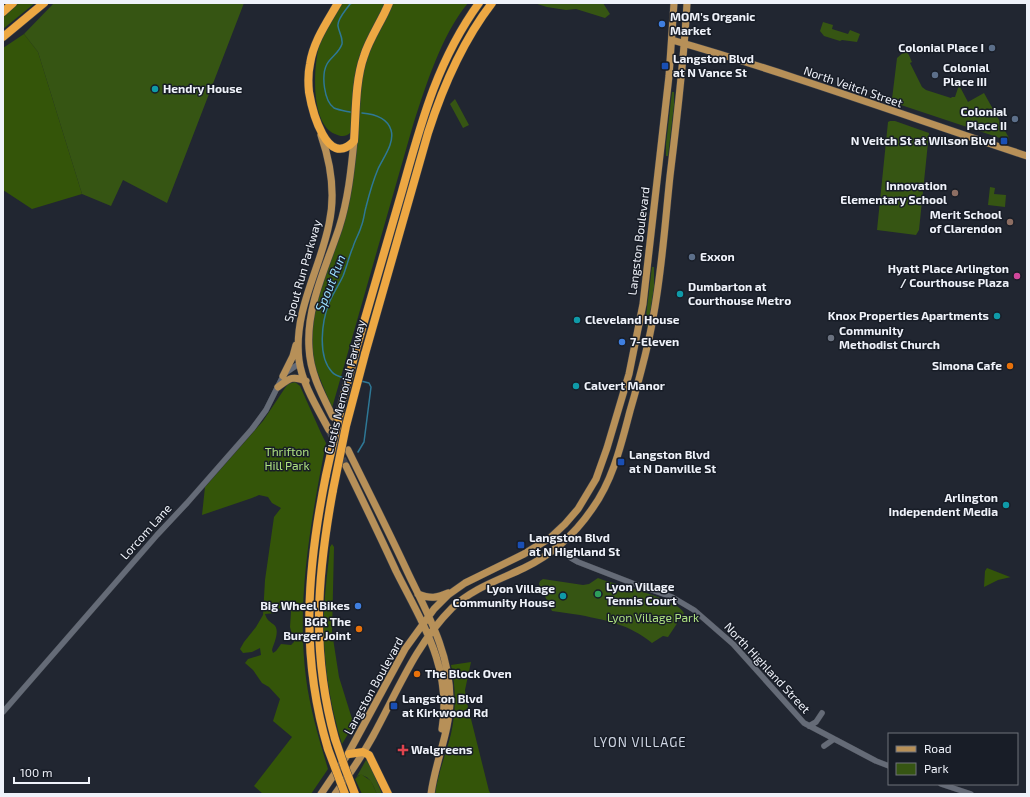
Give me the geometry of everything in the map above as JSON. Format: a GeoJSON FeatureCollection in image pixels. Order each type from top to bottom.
{"type":"FeatureCollection","features":[{"type":"Feature","properties":{"kind":"highway"},"geometry":{"type":"LineString","coordinates":[[3,12],[13,3]]}},
{"type":"Feature","properties":{"kind":"highway"},"geometry":{"type":"LineString","coordinates":[[3,38],[44,3]]}},
{"type":"Feature","properties":{"kind":"highway","name":"Spout Run Parkway"},"geometry":{"type":"LineString","coordinates":[[318,126],[309,90],[310,63],[320,35],[338,3]]}},
{"type":"Feature","properties":{"kind":"highway","name":"Spout Run Parkway"},"geometry":{"type":"LineString","coordinates":[[354,141],[358,86],[363,60],[369,44],[390,3]]}},
{"type":"Feature","properties":{"kind":"highway","name":"Custis Memorial Parkway"},"geometry":{"type":"LineString","coordinates":[[345,794],[328,750],[320,722],[312,681],[308,626],[313,558],[326,475],[340,410],[431,94],[451,48],[479,3]]}},
{"type":"Feature","properties":{"kind":"highway","name":"Custis Memorial Parkway"},"geometry":{"type":"LineString","coordinates":[[355,794],[335,739],[321,676],[318,622],[322,568],[333,490],[348,420],[365,354],[428,133],[452,69],[464,45],[492,3]]}},
{"type":"Feature","properties":{"kind":"highway"},"geometry":{"type":"LineString","coordinates":[[318,126],[327,142],[335,148],[346,148],[354,141]]}},
{"type":"Feature","properties":{"kind":"highway"},"geometry":{"type":"LineString","coordinates":[[349,754],[364,752],[370,758],[388,794]]}},
{"type":"Feature","properties":{"kind":"main road","name":"Langston Boulevard"},"geometry":{"type":"LineString","coordinates":[[321,794],[349,754],[398,661],[422,624],[439,604],[454,590],[478,576],[530,551],[550,538],[574,513],[586,497],[596,479],[607,448],[632,362],[646,286],[672,40],[674,3]]}},
{"type":"Feature","properties":{"kind":"main road","name":"Langston Boulevard"},"geometry":{"type":"LineString","coordinates":[[335,794],[364,752],[410,664],[434,629],[453,607],[474,591],[532,564],[560,545],[586,517],[599,499],[608,481],[618,453],[644,361],[657,297],[684,44],[686,3]]}},
{"type":"Feature","properties":{"kind":"main road","name":"North Veitch Street"},"geometry":{"type":"LineString","coordinates":[[672,40],[1027,156]]}},
{"type":"Feature","properties":{"kind":"main road","name":"Spout Run Parkway"},"geometry":{"type":"LineString","coordinates":[[318,126],[330,168],[332,207],[324,244],[302,311],[298,333],[300,362],[306,381],[329,430]]}},
{"type":"Feature","properties":{"kind":"main road","name":"Spout Run Parkway"},"geometry":{"type":"LineString","coordinates":[[333,417],[320,393],[309,356],[309,320],[342,218],[350,181],[354,141]]}},
{"type":"Feature","properties":{"kind":"main road"},"geometry":{"type":"LineString","coordinates":[[309,320],[306,332],[305,352],[300,362],[307,367],[320,393]]}},
{"type":"Feature","properties":{"kind":"main road"},"geometry":{"type":"LineString","coordinates":[[283,376],[293,354],[298,333]]}},
{"type":"Feature","properties":{"kind":"main road"},"geometry":{"type":"LineString","coordinates":[[278,387],[293,378],[299,378],[306,381]]}},
{"type":"Feature","properties":{"kind":"main road"},"geometry":{"type":"LineString","coordinates":[[348,450],[429,616],[444,655],[449,682],[450,699],[447,726],[436,767],[431,794]]}},
{"type":"Feature","properties":{"kind":"main road"},"geometry":{"type":"LineString","coordinates":[[346,466],[429,636],[440,668],[443,683],[444,705],[441,734],[429,776],[427,794]]}},
{"type":"Feature","properties":{"kind":"main road"},"geometry":{"type":"LineString","coordinates":[[418,594],[425,597],[434,598],[454,590]]}},
{"type":"Feature","properties":{"kind":"street","name":"Lorcom Lane"},"geometry":{"type":"LineString","coordinates":[[3,712],[252,429],[266,410],[283,376],[287,371],[300,362]]}},
{"type":"Feature","properties":{"kind":"street","name":"North Highland Street"},"geometry":{"type":"LineString","coordinates":[[550,538],[560,545],[571,558],[578,562],[672,597],[694,610],[733,644],[798,718],[809,726],[876,761],[888,766]]}},
{"type":"Feature","properties":{"kind":"street"},"geometry":{"type":"LineString","coordinates":[[809,726],[816,722],[822,713]]}},
{"type":"Feature","properties":{"kind":"street"},"geometry":{"type":"LineString","coordinates":[[824,746],[834,739]]}},
{"type":"Feature","properties":{"kind":"street"},"geometry":{"type":"LineString","coordinates":[[944,785],[971,794]]}},
{"type":"Feature","properties":{"kind":"green space"},"geometry":{"type":"Polygon","coordinates":[[[18,3],[35,3],[3,29],[3,17],[18,3]]]}},
{"type":"Feature","properties":{"kind":"green space"},"geometry":{"type":"Polygon","coordinates":[[[54,3],[244,3],[167,203],[123,180],[111,206],[82,194],[38,52],[24,34],[54,3]]]}},
{"type":"Feature","properties":{"kind":"green space"},"geometry":{"type":"Polygon","coordinates":[[[342,3],[385,3],[364,44],[359,58],[354,85],[351,132],[348,135],[339,136],[327,128],[321,119],[317,107],[315,79],[320,43],[342,3]]]}},
{"type":"Feature","properties":{"kind":"green space"},"geometry":{"type":"Polygon","coordinates":[[[393,3],[468,3],[458,16],[442,46],[423,94],[332,408],[314,364],[310,344],[316,303],[347,210],[352,186],[363,72],[372,44],[393,3]]]}},
{"type":"Feature","properties":{"kind":"green space"},"geometry":{"type":"Polygon","coordinates":[[[534,3],[603,3],[610,14],[605,18],[576,9],[566,10],[534,3]]]}},
{"type":"Feature","properties":{"kind":"green space"},"geometry":{"type":"Polygon","coordinates":[[[823,22],[833,25],[832,29],[848,34],[850,30],[860,34],[857,42],[840,41],[824,36],[820,31],[823,22]]]}},
{"type":"Feature","properties":{"kind":"green space"},"geometry":{"type":"Polygon","coordinates":[[[24,34],[38,52],[82,194],[32,209],[3,190],[3,48],[24,34]]]}},
{"type":"Feature","properties":{"kind":"green space"},"geometry":{"type":"Polygon","coordinates":[[[905,51],[908,53],[912,62],[910,63],[922,87],[926,90],[951,98],[955,97],[959,85],[968,102],[984,93],[1009,138],[1009,141],[895,103],[892,99],[897,58],[905,51]]]}},
{"type":"Feature","properties":{"kind":"green space"},"geometry":{"type":"Polygon","coordinates":[[[672,92],[674,92],[674,105],[668,156],[666,156],[666,144],[672,92]]]}},
{"type":"Feature","properties":{"kind":"green space"},"geometry":{"type":"Polygon","coordinates":[[[455,99],[469,125],[463,128],[450,104],[455,99]]]}},
{"type":"Feature","properties":{"kind":"green space"},"geometry":{"type":"Polygon","coordinates":[[[895,121],[929,133],[919,230],[916,235],[877,230],[888,122],[895,121]]]}},
{"type":"Feature","properties":{"kind":"green space"},"geometry":{"type":"Polygon","coordinates":[[[990,187],[995,188],[994,194],[1006,195],[1005,207],[988,205],[990,187]]]}},
{"type":"Feature","properties":{"kind":"green space"},"geometry":{"type":"Polygon","coordinates":[[[652,267],[654,267],[654,287],[648,327],[646,326],[646,316],[652,267]]]}},
{"type":"Feature","properties":{"kind":"green space","name":"Thrifton Hill Park"},"geometry":{"type":"Polygon","coordinates":[[[295,382],[300,386],[326,443],[310,531],[304,590],[303,649],[310,701],[328,769],[311,794],[263,794],[254,786],[292,737],[273,721],[280,699],[269,687],[262,683],[253,670],[245,663],[248,659],[261,655],[260,648],[252,652],[243,653],[240,649],[263,615],[265,580],[274,517],[281,508],[272,503],[268,497],[259,495],[202,515],[205,487],[263,421],[288,384],[295,382]],[[284,604],[275,613],[265,614],[267,619],[275,626],[277,633],[272,650],[273,653],[281,644],[291,645],[294,642],[290,627],[291,612],[289,605],[284,604]]]}},
{"type":"Feature","properties":{"kind":"green space"},"geometry":{"type":"Polygon","coordinates":[[[332,544],[334,547],[332,632],[339,677],[353,722],[351,729],[342,744],[333,712],[327,678],[324,644],[325,595],[330,547],[332,544]]]}},
{"type":"Feature","properties":{"kind":"green space"},"geometry":{"type":"Polygon","coordinates":[[[987,568],[1011,577],[998,580],[984,587],[985,571],[987,568]]]}},
{"type":"Feature","properties":{"kind":"green space","name":"Lyon Village Park"},"geometry":{"type":"Polygon","coordinates":[[[598,578],[658,597],[679,607],[684,613],[668,637],[663,636],[652,643],[635,631],[618,624],[580,615],[552,611],[539,584],[543,579],[583,585],[589,584],[598,578]]]}},
{"type":"Feature","properties":{"kind":"green space"},"geometry":{"type":"Polygon","coordinates":[[[471,662],[465,690],[466,699],[491,794],[435,794],[454,717],[455,691],[451,665],[471,662]]]}},
{"type":"Feature","properties":{"kind":"green space"},"geometry":{"type":"Polygon","coordinates":[[[366,760],[369,762],[382,794],[377,794],[371,781],[363,775],[359,775],[356,778],[366,760]]]}},
{"type":"Feature","properties":{"kind":"green space"},"geometry":{"type":"Polygon","coordinates":[[[361,774],[371,781],[377,794],[362,794],[355,779],[361,774]]]}},
{"type":"Feature","properties":{"kind":"waterway","name":"Spout Run"},"geometry":{"type":"LineString","coordinates":[[350,112],[336,109],[331,105],[324,88],[324,75],[327,64],[342,44],[338,26],[339,20],[352,3]]}},
{"type":"Feature","properties":{"kind":"waterway","name":"Spout Run"},"geometry":{"type":"LineString","coordinates":[[345,378],[333,373],[327,365],[324,357],[322,338],[324,319],[332,296],[343,276],[363,222],[373,183],[390,145],[392,135],[389,126],[383,119],[375,115],[362,113]]}},
{"type":"Feature","properties":{"kind":"waterway","name":"Spout Run"},"geometry":{"type":"LineString","coordinates":[[358,452],[364,442],[371,387],[369,383],[361,381]]}},
{"type":"Feature","properties":{"kind":"tunnel"},"geometry":{"type":"LineString","coordinates":[[329,430],[346,466]]}},
{"type":"Feature","properties":{"kind":"place","name":"MOM's Organic Market"},"geometry":{"type":"Point","coordinates":[662,24]}},
{"type":"Feature","properties":{"kind":"place","name":"Colonial Place I"},"geometry":{"type":"Point","coordinates":[992,48]}},
{"type":"Feature","properties":{"kind":"place","name":"Langston Blvd at N Vance St"},"geometry":{"type":"Point","coordinates":[665,66]}},
{"type":"Feature","properties":{"kind":"place","name":"Colonial Place III"},"geometry":{"type":"Point","coordinates":[935,75]}},
{"type":"Feature","properties":{"kind":"place","name":"Hendry House"},"geometry":{"type":"Point","coordinates":[155,89]}},
{"type":"Feature","properties":{"kind":"place","name":"Colonial Place II"},"geometry":{"type":"Point","coordinates":[1015,119]}},
{"type":"Feature","properties":{"kind":"place","name":"N Veitch St at Wilson Blvd"},"geometry":{"type":"Point","coordinates":[1004,141]}},
{"type":"Feature","properties":{"kind":"place","name":"Innovation Elementary School"},"geometry":{"type":"Point","coordinates":[955,193]}},
{"type":"Feature","properties":{"kind":"place","name":"Merit School of Clarendon"},"geometry":{"type":"Point","coordinates":[1010,222]}},
{"type":"Feature","properties":{"kind":"place","name":"Exxon"},"geometry":{"type":"Point","coordinates":[692,257]}},
{"type":"Feature","properties":{"kind":"place","name":"Hyatt Place Arlington / Courthouse Plaza"},"geometry":{"type":"Point","coordinates":[1017,276]}},
{"type":"Feature","properties":{"kind":"place","name":"Dumbarton at Courthouse Metro"},"geometry":{"type":"Point","coordinates":[680,294]}},
{"type":"Feature","properties":{"kind":"place","name":"Knox Properties Apartments"},"geometry":{"type":"Point","coordinates":[997,316]}},
{"type":"Feature","properties":{"kind":"place","name":"Cleveland House"},"geometry":{"type":"Point","coordinates":[577,320]}},
{"type":"Feature","properties":{"kind":"place","name":"Community Methodist Church"},"geometry":{"type":"Point","coordinates":[831,338]}},
{"type":"Feature","properties":{"kind":"place","name":"7-Eleven"},"geometry":{"type":"Point","coordinates":[622,342]}},
{"type":"Feature","properties":{"kind":"place","name":"Simona Cafe"},"geometry":{"type":"Point","coordinates":[1010,366]}},
{"type":"Feature","properties":{"kind":"place","name":"Calvert Manor"},"geometry":{"type":"Point","coordinates":[576,386]}},
{"type":"Feature","properties":{"kind":"place","name":"Langston Blvd at N Danville St"},"geometry":{"type":"Point","coordinates":[621,462]}},
{"type":"Feature","properties":{"kind":"place","name":"Arlington Independent Media"},"geometry":{"type":"Point","coordinates":[1006,505]}},
{"type":"Feature","properties":{"kind":"place","name":"Langston Blvd at N Highland St"},"geometry":{"type":"Point","coordinates":[521,545]}},
{"type":"Feature","properties":{"kind":"place","name":"Lyon Village Tennis Court"},"geometry":{"type":"Point","coordinates":[598,594]}},
{"type":"Feature","properties":{"kind":"place","name":"Lyon Village Community House"},"geometry":{"type":"Point","coordinates":[563,596]}},
{"type":"Feature","properties":{"kind":"place","name":"Big Wheel Bikes"},"geometry":{"type":"Point","coordinates":[358,606]}},
{"type":"Feature","properties":{"kind":"place","name":"BGR The Burger Joint"},"geometry":{"type":"Point","coordinates":[359,629]}},
{"type":"Feature","properties":{"kind":"place","name":"The Block Oven"},"geometry":{"type":"Point","coordinates":[417,674]}},
{"type":"Feature","properties":{"kind":"place","name":"Langston Blvd at Kirkwood Rd"},"geometry":{"type":"Point","coordinates":[394,706]}},
{"type":"Feature","properties":{"kind":"place","name":"Walgreens"},"geometry":{"type":"Point","coordinates":[403,750]}},
{"type":"Feature","properties":{"kind":"district","name":"LYON VILLAGE"},"geometry":{"type":"Point","coordinates":[640,742]}}]}
